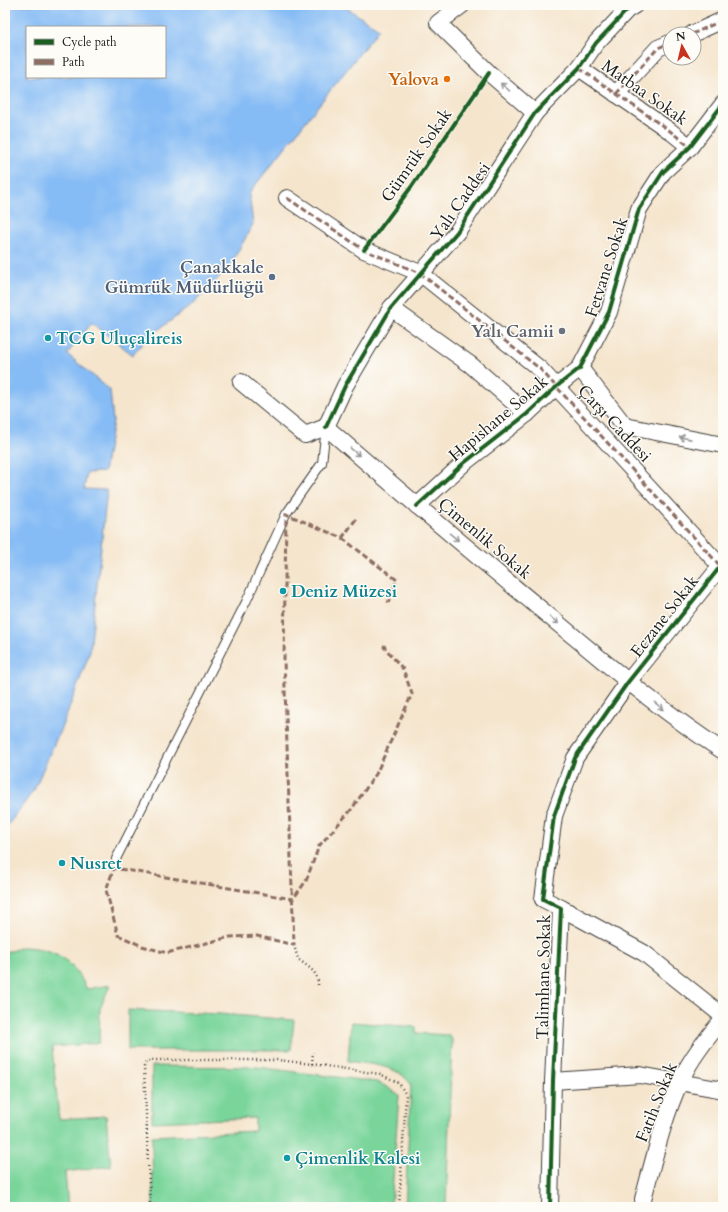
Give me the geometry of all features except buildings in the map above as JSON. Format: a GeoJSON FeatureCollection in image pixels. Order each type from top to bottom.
{"type":"FeatureCollection","features":[{"type":"Feature","properties":{"kind":"street"},"geometry":{"type":"LineString","coordinates":[[462,5],[438,23],[489,73],[535,113]]}},
{"type":"Feature","properties":{"kind":"street","name":"Yalı Caddesi"},"geometry":{"type":"LineString","coordinates":[[326,426],[345,386],[391,308],[457,232],[535,113],[579,68],[596,43],[627,10],[635,5]]}},
{"type":"Feature","properties":{"kind":"street"},"geometry":{"type":"LineString","coordinates":[[702,29],[723,20]]}},
{"type":"Feature","properties":{"kind":"street"},"geometry":{"type":"LineString","coordinates":[[616,94],[658,48],[662,46]]}},
{"type":"Feature","properties":{"kind":"street","name":"Matbaa Sokak"},"geometry":{"type":"LineString","coordinates":[[579,68],[670,131],[690,147]]}},
{"type":"Feature","properties":{"kind":"street","name":"Fetvane Sokak"},"geometry":{"type":"LineString","coordinates":[[580,368],[609,312],[639,209],[663,172],[690,147],[723,104]]}},
{"type":"Feature","properties":{"kind":"street","name":"Çarşı Caddesi"},"geometry":{"type":"LineString","coordinates":[[287,198],[364,250],[420,273],[540,370],[722,568]]}},
{"type":"Feature","properties":{"kind":"street"},"geometry":{"type":"LineString","coordinates":[[391,308],[471,365],[527,414]]}},
{"type":"Feature","properties":{"kind":"street"},"geometry":{"type":"LineString","coordinates":[[580,368],[625,426],[723,445]]}},
{"type":"Feature","properties":{"kind":"street","name":"Hapishane Sokak"},"geometry":{"type":"LineString","coordinates":[[417,506],[464,463],[527,414],[556,387],[580,368]]}},
{"type":"Feature","properties":{"kind":"street"},"geometry":{"type":"LineString","coordinates":[[241,382],[305,435],[326,426]]}},
{"type":"Feature","properties":{"kind":"street","name":"Çimenlik Sokak"},"geometry":{"type":"LineString","coordinates":[[326,426],[417,506],[628,682],[680,723],[723,751]]}},
{"type":"Feature","properties":{"kind":"street","name":"Eczane Sokak"},"geometry":{"type":"LineString","coordinates":[[628,682],[722,568]]}},
{"type":"Feature","properties":{"kind":"street","name":"Talimhane Sokak"},"geometry":{"type":"LineString","coordinates":[[550,1207],[553,1082],[561,908],[543,899],[554,816],[575,758],[628,682]]}},
{"type":"Feature","properties":{"kind":"street"},"geometry":{"type":"LineString","coordinates":[[561,908],[644,953],[723,1016]]}},
{"type":"Feature","properties":{"kind":"street","name":"Fatih Sokak"},"geometry":{"type":"LineString","coordinates":[[644,1207],[643,1199],[660,1136],[680,1081],[704,1041],[723,1019]]}},
{"type":"Feature","properties":{"kind":"street"},"geometry":{"type":"LineString","coordinates":[[553,1082],[640,1075],[680,1081],[723,1090]]}},
{"type":"Feature","properties":{"kind":"lane"},"geometry":{"type":"LineString","coordinates":[[116,859],[246,602],[286,514],[322,463],[326,426]]}},
{"type":"Feature","properties":{"kind":"path"},"geometry":{"type":"LineString","coordinates":[[294,945],[298,960],[314,972],[318,979],[318,986]]}},
{"type":"Feature","properties":{"kind":"path"},"geometry":{"type":"LineString","coordinates":[[312,1064],[313,1052]]}},
{"type":"Feature","properties":{"kind":"path"},"geometry":{"type":"LineString","coordinates":[[150,1207],[144,1067],[146,1062],[153,1060],[278,1060],[380,1074],[400,1083],[404,1088],[406,1095],[399,1207]]}},
{"type":"Feature","properties":{"kind":"green space"},"geometry":{"type":"Polygon","coordinates":[[[22,947],[44,950],[62,957],[75,970],[87,989],[110,985],[100,1008],[99,1043],[52,1047],[59,1119],[106,1116],[111,1166],[65,1172],[68,1207],[5,1207],[5,953],[22,947]]]}},
{"type":"Feature","properties":{"kind":"green space"},"geometry":{"type":"Polygon","coordinates":[[[128,1010],[220,1014],[294,1020],[291,1050],[128,1050],[128,1010]]]}},
{"type":"Feature","properties":{"kind":"green space"},"geometry":{"type":"Polygon","coordinates":[[[351,1022],[416,1027],[416,1033],[448,1035],[452,1039],[446,1207],[405,1207],[411,1084],[405,1077],[391,1069],[382,1066],[348,1061],[351,1022]]]}},
{"type":"Feature","properties":{"kind":"green space"},"geometry":{"type":"Polygon","coordinates":[[[152,1066],[257,1067],[377,1082],[387,1087],[399,1095],[391,1207],[153,1207],[152,1136],[255,1131],[255,1118],[152,1122],[152,1066]]]}},
{"type":"Feature","properties":{"kind":"water"},"geometry":{"type":"Polygon","coordinates":[[[5,5],[342,5],[379,29],[249,193],[253,224],[230,266],[192,305],[146,339],[133,355],[92,323],[67,354],[110,390],[113,421],[104,472],[87,473],[84,489],[107,490],[90,652],[65,719],[34,790],[5,829],[5,5]]]}},
{"type":"Feature","properties":{"kind":"marked path"},"geometry":{"type":"LineString","coordinates":[[702,29],[723,20]]}},
{"type":"Feature","properties":{"kind":"marked path"},"geometry":{"type":"LineString","coordinates":[[616,94],[658,48],[662,46]]}},
{"type":"Feature","properties":{"kind":"marked path"},"geometry":{"type":"LineString","coordinates":[[579,68],[670,131],[690,147]]}},
{"type":"Feature","properties":{"kind":"marked path"},"geometry":{"type":"LineString","coordinates":[[287,198],[364,250],[420,273],[540,369],[723,569]]}},
{"type":"Feature","properties":{"kind":"marked path"},"geometry":{"type":"LineString","coordinates":[[356,519],[342,538],[286,514],[284,660],[294,945],[257,936],[230,937],[167,953],[142,946],[118,935],[106,890],[114,868],[293,899],[306,881],[319,846],[351,810],[376,774],[412,694],[403,669],[384,647],[385,645]]}},
{"type":"Feature","properties":{"kind":"marked path"},"geometry":{"type":"LineString","coordinates":[[342,538],[397,580],[388,603]]}},
{"type":"Feature","properties":{"kind":"cycle path"},"geometry":{"type":"LineString","coordinates":[[326,427],[345,386],[391,308],[457,232],[535,113],[579,68],[596,43],[627,10],[635,5]]}},
{"type":"Feature","properties":{"kind":"cycle path","name":"Gümrük Sokak"},"geometry":{"type":"LineString","coordinates":[[364,250],[412,186],[489,73]]}},
{"type":"Feature","properties":{"kind":"cycle path"},"geometry":{"type":"LineString","coordinates":[[417,506],[464,463],[527,414],[556,387],[580,368],[609,312],[639,209],[663,172],[690,147],[723,104]]}},
{"type":"Feature","properties":{"kind":"cycle path"},"geometry":{"type":"LineString","coordinates":[[550,1207],[553,1081],[561,908],[543,899],[554,816],[575,758],[628,682],[720,567]]}},
{"type":"Feature","properties":{"kind":"place","name":"Yalova"},"geometry":{"type":"Point","coordinates":[447,79]}},
{"type":"Feature","properties":{"kind":"place","name":"Çanakkale Gümrük Müdürlüğü"},"geometry":{"type":"Point","coordinates":[272,277]}},
{"type":"Feature","properties":{"kind":"place","name":"Yalı Camii"},"geometry":{"type":"Point","coordinates":[562,331]}},
{"type":"Feature","properties":{"kind":"place","name":"TCG Uluçalireis"},"geometry":{"type":"Point","coordinates":[48,338]}},
{"type":"Feature","properties":{"kind":"place","name":"Deniz Müzesi"},"geometry":{"type":"Point","coordinates":[283,591]}},
{"type":"Feature","properties":{"kind":"place","name":"Nusret"},"geometry":{"type":"Point","coordinates":[62,863]}},
{"type":"Feature","properties":{"kind":"place","name":"Çimenlik Kalesi"},"geometry":{"type":"Point","coordinates":[287,1158]}}]}
